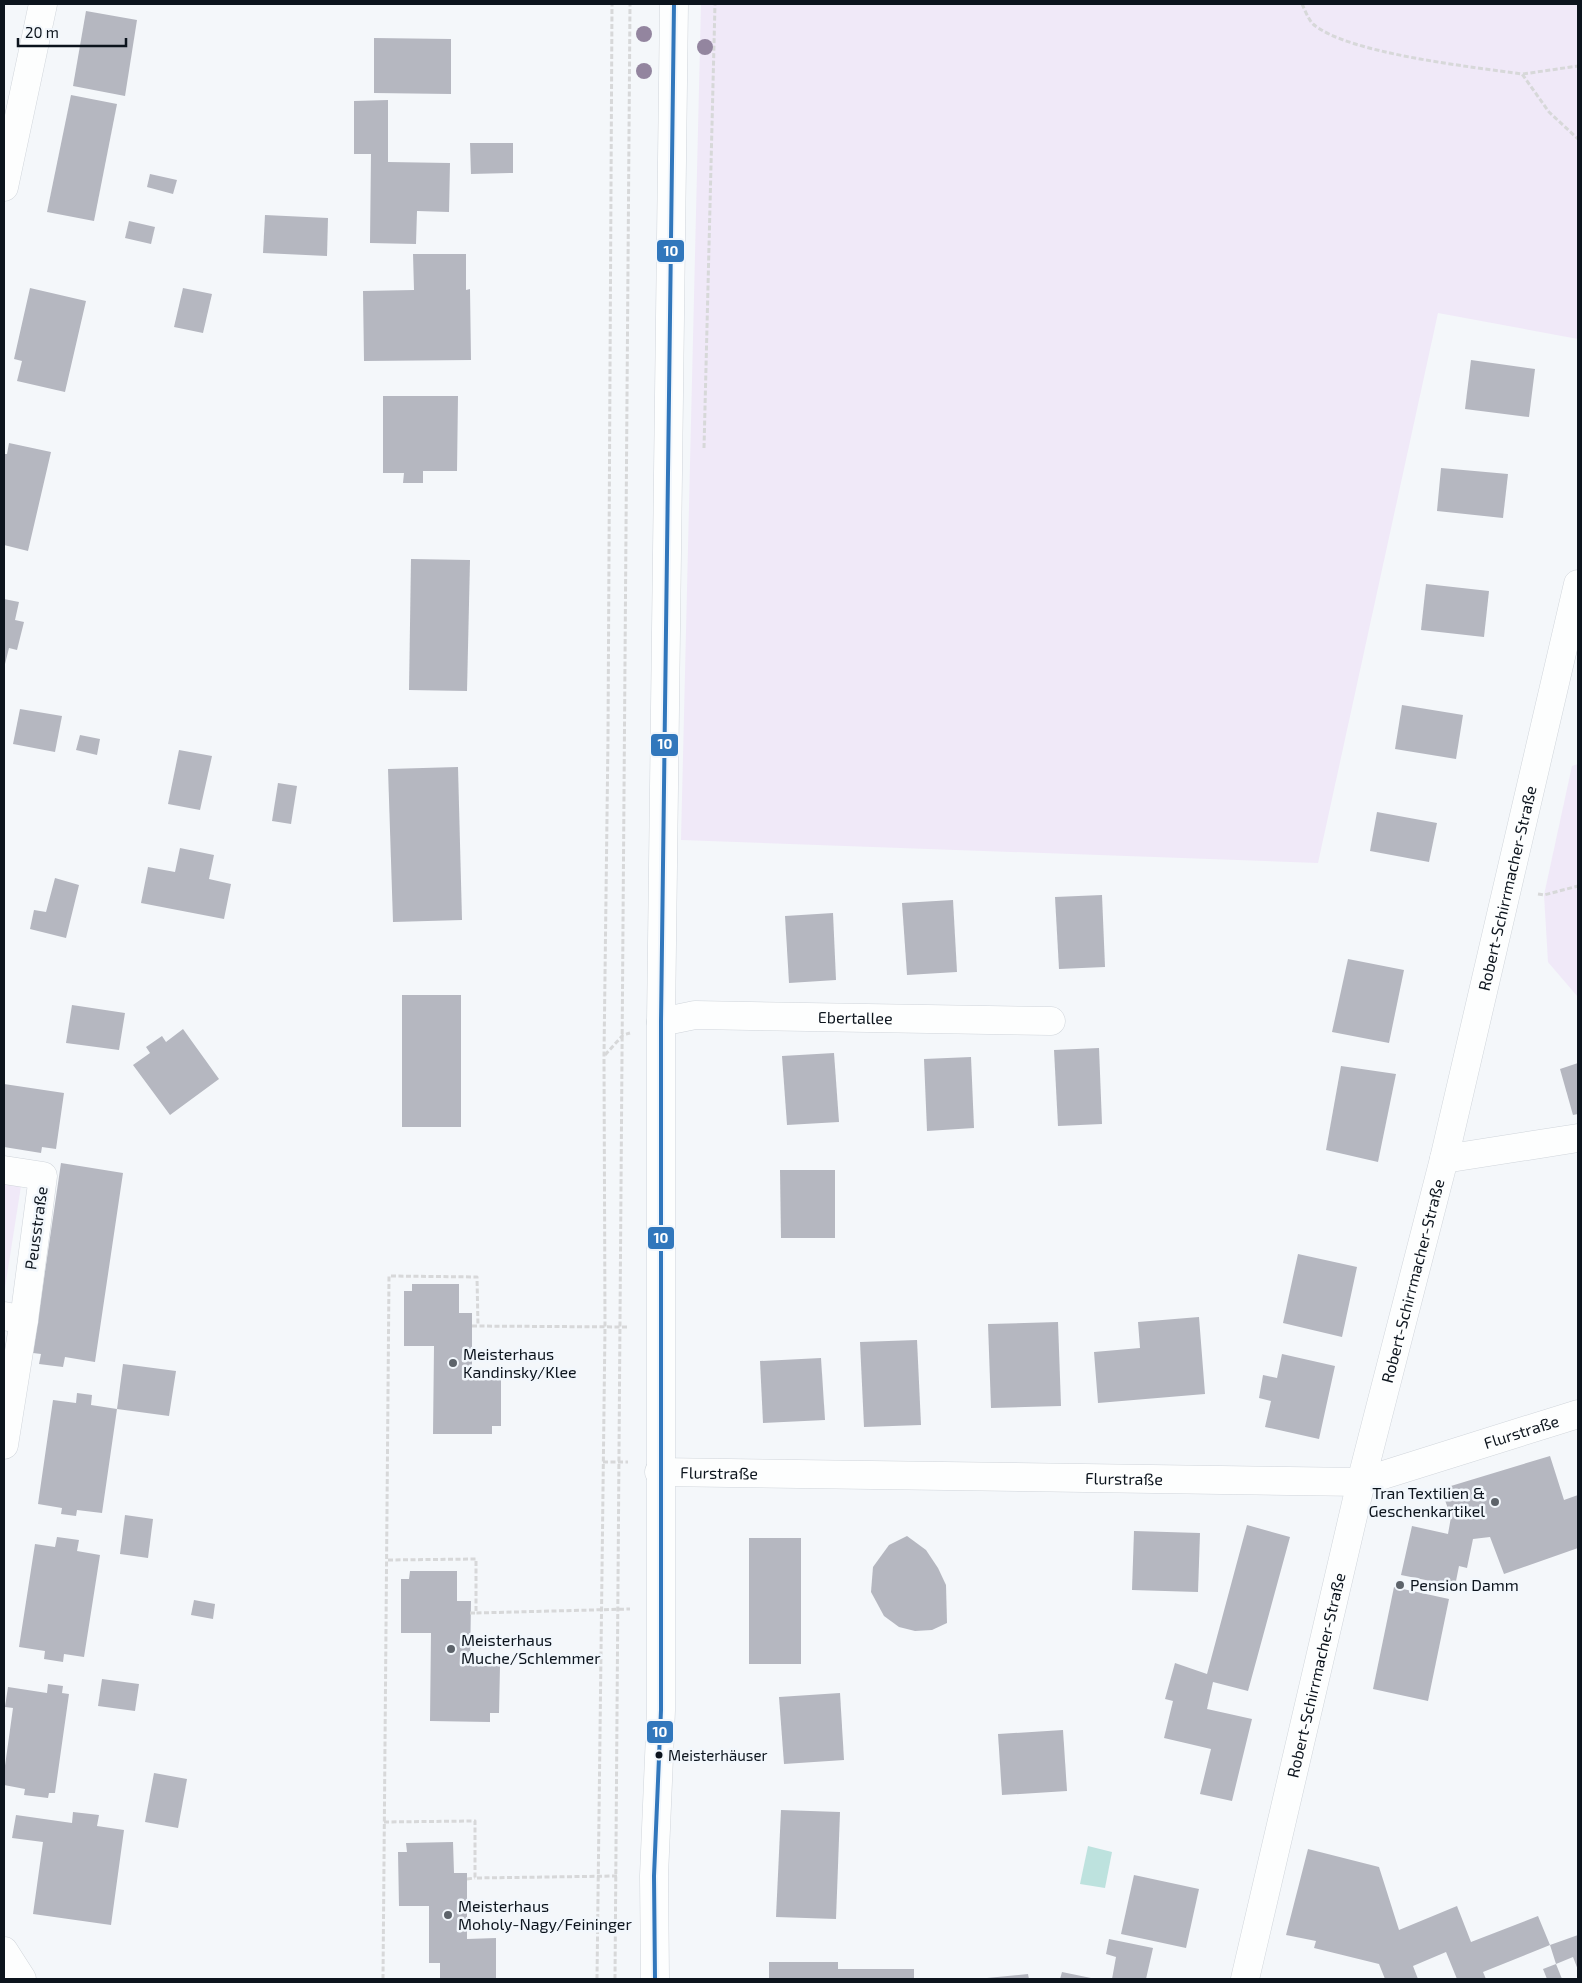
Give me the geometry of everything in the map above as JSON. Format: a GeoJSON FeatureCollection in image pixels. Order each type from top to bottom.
{"type":"FeatureCollection","features":[{"type":"Feature","properties":{"kind":"street"},"geometry":{"type":"LineString","coordinates":[[4,187],[43,4]]}},
{"type":"Feature","properties":{"kind":"street"},"geometry":{"type":"LineString","coordinates":[[655,1979],[654,1876],[661,1710],[659,1472],[660,1022],[674,4]]}},
{"type":"Feature","properties":{"kind":"street","name":"Robert-Schirrmacher-Straße"},"geometry":{"type":"LineString","coordinates":[[1245,1979],[1361,1482],[1444,1159],[1578,584]]}},
{"type":"Feature","properties":{"kind":"street","name":"Ebertallee"},"geometry":{"type":"LineString","coordinates":[[660,1022],[695,1015],[1051,1021]]}},
{"type":"Feature","properties":{"kind":"street"},"geometry":{"type":"LineString","coordinates":[[1444,1159],[1578,1138]]}},
{"type":"Feature","properties":{"kind":"street","name":"Peusstraße"},"geometry":{"type":"LineString","coordinates":[[4,1170],[43,1176],[14,1318],[4,1445]]}},
{"type":"Feature","properties":{"kind":"street","name":"Flurstraße"},"geometry":{"type":"LineString","coordinates":[[659,1472],[1361,1482],[1578,1414]]}},
{"type":"Feature","properties":{"kind":"street"},"geometry":{"type":"LineString","coordinates":[[4,1951],[22,1979]]}},
{"type":"Feature","properties":{"kind":"path"},"geometry":{"type":"LineString","coordinates":[[597,1979],[600,1610],[605,1327],[604,1055],[612,4]]}},
{"type":"Feature","properties":{"kind":"path"},"geometry":{"type":"LineString","coordinates":[[615,1979],[630,4]]}},
{"type":"Feature","properties":{"kind":"path"},"geometry":{"type":"LineString","coordinates":[[704,450],[715,4]]}},
{"type":"Feature","properties":{"kind":"path"},"geometry":{"type":"LineString","coordinates":[[1302,4],[1313,23],[1337,37],[1386,52],[1522,74],[1578,66]]}},
{"type":"Feature","properties":{"kind":"path"},"geometry":{"type":"LineString","coordinates":[[1522,74],[1549,112],[1578,139]]}},
{"type":"Feature","properties":{"kind":"path"},"geometry":{"type":"LineString","coordinates":[[1507,889],[1544,895],[1578,886]]}},
{"type":"Feature","properties":{"kind":"path"},"geometry":{"type":"LineString","coordinates":[[383,1979],[389,1276],[477,1277],[478,1326]]}},
{"type":"Feature","properties":{"kind":"path"},"geometry":{"type":"LineString","coordinates":[[472,1326],[659,1326]]}},
{"type":"Feature","properties":{"kind":"path"},"geometry":{"type":"LineString","coordinates":[[388,1560],[476,1559],[476,1613]]}},
{"type":"Feature","properties":{"kind":"path"},"geometry":{"type":"LineString","coordinates":[[470,1613],[660,1608]]}},
{"type":"Feature","properties":{"kind":"path"},"geometry":{"type":"LineString","coordinates":[[384,1822],[475,1821],[475,1878]]}},
{"type":"Feature","properties":{"kind":"path"},"geometry":{"type":"LineString","coordinates":[[467,1879],[654,1876]]}},
{"type":"Feature","properties":{"kind":"shaded area"},"geometry":{"type":"Polygon","coordinates":[[[701,4],[1578,4],[1578,339],[1438,313],[1318,863],[681,840],[701,4]]]}},
{"type":"Feature","properties":{"kind":"shaded area"},"geometry":{"type":"Polygon","coordinates":[[[1578,764],[1578,997],[1548,962],[1544,895],[1572,766],[1578,764]]]}},
{"type":"Feature","properties":{"kind":"shaded area"},"geometry":{"type":"Polygon","coordinates":[[[4,1183],[21,1186],[4,1294],[4,1183]]]}},
{"type":"Feature","properties":{"kind":"shaded area"},"geometry":{"type":"Polygon","coordinates":[[[1088,1846],[1112,1852],[1105,1888],[1080,1884],[1088,1846]]]}},
{"type":"Feature","properties":{"kind":"building"},"geometry":{"type":"Polygon","coordinates":[[[86,11],[137,20],[125,96],[73,86],[86,11]]]}},
{"type":"Feature","properties":{"kind":"building"},"geometry":{"type":"Polygon","coordinates":[[[374,38],[451,39],[451,94],[374,93],[374,38]]]}},
{"type":"Feature","properties":{"kind":"building"},"geometry":{"type":"Polygon","coordinates":[[[71,95],[117,104],[94,221],[47,212],[71,95]]]}},
{"type":"Feature","properties":{"kind":"building"},"geometry":{"type":"Polygon","coordinates":[[[388,100],[388,162],[450,163],[449,212],[417,211],[416,244],[370,243],[371,154],[354,154],[354,101],[388,100]]]}},
{"type":"Feature","properties":{"kind":"building"},"geometry":{"type":"Polygon","coordinates":[[[470,143],[513,143],[513,173],[471,174],[470,143]]]}},
{"type":"Feature","properties":{"kind":"building"},"geometry":{"type":"Polygon","coordinates":[[[150,174],[177,180],[173,194],[147,187],[150,174]]]}},
{"type":"Feature","properties":{"kind":"building"},"geometry":{"type":"Polygon","coordinates":[[[265,215],[328,218],[327,256],[263,253],[265,215]]]}},
{"type":"Feature","properties":{"kind":"building"},"geometry":{"type":"Polygon","coordinates":[[[129,221],[155,227],[151,244],[125,238],[129,221]]]}},
{"type":"Feature","properties":{"kind":"building"},"geometry":{"type":"Polygon","coordinates":[[[413,254],[466,254],[466,290],[470,289],[471,360],[364,361],[363,291],[414,290],[413,254]]]}},
{"type":"Feature","properties":{"kind":"building"},"geometry":{"type":"Polygon","coordinates":[[[30,288],[86,301],[65,392],[17,381],[22,361],[14,359],[30,288]]]}},
{"type":"Feature","properties":{"kind":"building"},"geometry":{"type":"Polygon","coordinates":[[[183,288],[212,294],[203,333],[174,327],[183,288]]]}},
{"type":"Feature","properties":{"kind":"building"},"geometry":{"type":"Polygon","coordinates":[[[1471,360],[1535,369],[1529,417],[1465,409],[1471,360]]]}},
{"type":"Feature","properties":{"kind":"building"},"geometry":{"type":"Polygon","coordinates":[[[383,396],[458,396],[457,471],[423,471],[423,483],[403,483],[404,473],[383,473],[383,396]]]}},
{"type":"Feature","properties":{"kind":"building"},"geometry":{"type":"Polygon","coordinates":[[[9,443],[51,452],[28,551],[4,545],[4,454],[7,454],[9,443]]]}},
{"type":"Feature","properties":{"kind":"building"},"geometry":{"type":"Polygon","coordinates":[[[1441,468],[1508,474],[1503,518],[1437,511],[1441,468]]]}},
{"type":"Feature","properties":{"kind":"building"},"geometry":{"type":"Polygon","coordinates":[[[411,559],[470,560],[467,691],[409,690],[411,559]]]}},
{"type":"Feature","properties":{"kind":"building"},"geometry":{"type":"Polygon","coordinates":[[[1426,584],[1489,591],[1484,637],[1421,630],[1426,584]]]}},
{"type":"Feature","properties":{"kind":"building"},"geometry":{"type":"Polygon","coordinates":[[[4,599],[19,602],[15,620],[24,622],[17,650],[9,648],[4,668],[4,599]]]}},
{"type":"Feature","properties":{"kind":"building"},"geometry":{"type":"Polygon","coordinates":[[[1402,705],[1463,715],[1456,759],[1395,749],[1402,705]]]}},
{"type":"Feature","properties":{"kind":"building"},"geometry":{"type":"Polygon","coordinates":[[[20,709],[62,716],[55,752],[13,744],[20,709]]]}},
{"type":"Feature","properties":{"kind":"building"},"geometry":{"type":"Polygon","coordinates":[[[80,735],[100,739],[97,755],[76,750],[80,735]]]}},
{"type":"Feature","properties":{"kind":"building"},"geometry":{"type":"Polygon","coordinates":[[[179,750],[212,756],[200,810],[168,804],[179,750]]]}},
{"type":"Feature","properties":{"kind":"building"},"geometry":{"type":"Polygon","coordinates":[[[458,767],[462,920],[393,922],[388,769],[458,767]]]}},
{"type":"Feature","properties":{"kind":"building"},"geometry":{"type":"Polygon","coordinates":[[[278,783],[297,786],[291,824],[272,821],[278,783]]]}},
{"type":"Feature","properties":{"kind":"building"},"geometry":{"type":"Polygon","coordinates":[[[1377,812],[1437,823],[1429,862],[1370,851],[1377,812]]]}},
{"type":"Feature","properties":{"kind":"building"},"geometry":{"type":"Polygon","coordinates":[[[180,848],[214,855],[209,879],[231,884],[224,919],[141,903],[148,867],[175,872],[180,848]]]}},
{"type":"Feature","properties":{"kind":"building"},"geometry":{"type":"Polygon","coordinates":[[[55,878],[79,885],[66,938],[30,929],[34,910],[46,912],[55,878]]]}},
{"type":"Feature","properties":{"kind":"building"},"geometry":{"type":"Polygon","coordinates":[[[1102,895],[1105,967],[1059,969],[1055,897],[1102,895]]]}},
{"type":"Feature","properties":{"kind":"building"},"geometry":{"type":"Polygon","coordinates":[[[953,900],[957,972],[907,975],[902,903],[953,900]]]}},
{"type":"Feature","properties":{"kind":"building"},"geometry":{"type":"Polygon","coordinates":[[[833,913],[836,980],[789,983],[785,916],[833,913]]]}},
{"type":"Feature","properties":{"kind":"building"},"geometry":{"type":"Polygon","coordinates":[[[1348,959],[1404,970],[1389,1043],[1332,1032],[1348,959]]]}},
{"type":"Feature","properties":{"kind":"building"},"geometry":{"type":"Polygon","coordinates":[[[402,995],[461,995],[461,1127],[402,1127],[402,995]]]}},
{"type":"Feature","properties":{"kind":"building"},"geometry":{"type":"Polygon","coordinates":[[[72,1005],[125,1013],[119,1050],[66,1043],[72,1005]]]}},
{"type":"Feature","properties":{"kind":"building"},"geometry":{"type":"Polygon","coordinates":[[[183,1029],[219,1079],[170,1115],[133,1065],[150,1053],[146,1047],[162,1036],[166,1042],[183,1029]]]}},
{"type":"Feature","properties":{"kind":"building"},"geometry":{"type":"Polygon","coordinates":[[[1099,1048],[1102,1124],[1058,1126],[1054,1050],[1099,1048]]]}},
{"type":"Feature","properties":{"kind":"building"},"geometry":{"type":"Polygon","coordinates":[[[834,1053],[839,1122],[787,1125],[782,1056],[834,1053]]]}},
{"type":"Feature","properties":{"kind":"building"},"geometry":{"type":"Polygon","coordinates":[[[971,1057],[974,1128],[927,1131],[924,1059],[971,1057]]]}},
{"type":"Feature","properties":{"kind":"building"},"geometry":{"type":"Polygon","coordinates":[[[1578,1063],[1578,1114],[1573,1115],[1560,1069],[1578,1063]]]}},
{"type":"Feature","properties":{"kind":"building"},"geometry":{"type":"Polygon","coordinates":[[[1341,1066],[1396,1074],[1378,1162],[1326,1150],[1341,1066]]]}},
{"type":"Feature","properties":{"kind":"building"},"geometry":{"type":"Polygon","coordinates":[[[4,1084],[64,1093],[56,1149],[42,1147],[41,1153],[4,1147],[4,1084]]]}},
{"type":"Feature","properties":{"kind":"building"},"geometry":{"type":"Polygon","coordinates":[[[61,1163],[123,1173],[95,1362],[65,1357],[63,1367],[39,1364],[41,1354],[33,1353],[61,1163]]]}},
{"type":"Feature","properties":{"kind":"building"},"geometry":{"type":"Polygon","coordinates":[[[780,1170],[835,1170],[835,1238],[781,1238],[780,1170]]]}},
{"type":"Feature","properties":{"kind":"building"},"geometry":{"type":"Polygon","coordinates":[[[1298,1254],[1357,1267],[1342,1337],[1283,1323],[1298,1254]]]}},
{"type":"Feature","properties":{"kind":"building","name":"Meisterhaus Kandinsky/Klee"},"geometry":{"type":"Polygon","coordinates":[[[412,1284],[459,1284],[459,1313],[472,1313],[472,1379],[501,1379],[501,1426],[492,1426],[492,1434],[433,1434],[434,1346],[404,1346],[404,1291],[412,1291],[412,1284]]]}},
{"type":"Feature","properties":{"kind":"building"},"geometry":{"type":"Polygon","coordinates":[[[1199,1317],[1205,1394],[1098,1403],[1094,1352],[1140,1348],[1138,1322],[1199,1317]]]}},
{"type":"Feature","properties":{"kind":"building"},"geometry":{"type":"Polygon","coordinates":[[[1058,1322],[1061,1406],[991,1408],[988,1324],[1058,1322]]]}},
{"type":"Feature","properties":{"kind":"building"},"geometry":{"type":"Polygon","coordinates":[[[917,1340],[921,1425],[864,1427],[860,1342],[917,1340]]]}},
{"type":"Feature","properties":{"kind":"building"},"geometry":{"type":"Polygon","coordinates":[[[1282,1354],[1335,1366],[1319,1439],[1265,1427],[1271,1401],[1259,1398],[1263,1375],[1277,1378],[1282,1354]]]}},
{"type":"Feature","properties":{"kind":"building"},"geometry":{"type":"Polygon","coordinates":[[[821,1358],[825,1420],[763,1423],[760,1361],[821,1358]]]}},
{"type":"Feature","properties":{"kind":"building"},"geometry":{"type":"Polygon","coordinates":[[[123,1364],[176,1371],[169,1416],[117,1409],[123,1364]]]}},
{"type":"Feature","properties":{"kind":"building"},"geometry":{"type":"Polygon","coordinates":[[[77,1393],[92,1395],[91,1405],[117,1409],[102,1513],[77,1510],[76,1516],[61,1514],[62,1508],[38,1504],[53,1400],[76,1403],[77,1393]]]}},
{"type":"Feature","properties":{"kind":"building"},"geometry":{"type":"Polygon","coordinates":[[[1550,1456],[1564,1500],[1578,1495],[1578,1548],[1504,1574],[1490,1537],[1473,1539],[1467,1568],[1459,1566],[1455,1586],[1401,1575],[1412,1526],[1448,1534],[1451,1517],[1441,1489],[1550,1456]]]}},
{"type":"Feature","properties":{"kind":"building"},"geometry":{"type":"Polygon","coordinates":[[[125,1515],[153,1519],[148,1558],[120,1554],[125,1515]]]}},
{"type":"Feature","properties":{"kind":"building"},"geometry":{"type":"Polygon","coordinates":[[[1247,1525],[1290,1537],[1248,1691],[1213,1682],[1207,1709],[1252,1719],[1232,1801],[1200,1794],[1211,1749],[1164,1738],[1173,1701],[1165,1699],[1175,1663],[1207,1674],[1247,1525]]]}},
{"type":"Feature","properties":{"kind":"building"},"geometry":{"type":"Polygon","coordinates":[[[1134,1531],[1200,1533],[1198,1592],[1132,1590],[1134,1531]]]}},
{"type":"Feature","properties":{"kind":"building"},"geometry":{"type":"Polygon","coordinates":[[[907,1536],[926,1550],[946,1585],[947,1623],[932,1630],[915,1631],[899,1627],[884,1616],[871,1592],[873,1567],[889,1545],[907,1536]]]}},
{"type":"Feature","properties":{"kind":"building"},"geometry":{"type":"Polygon","coordinates":[[[57,1537],[79,1540],[77,1551],[100,1555],[84,1657],[64,1654],[63,1662],[44,1659],[45,1651],[19,1647],[35,1544],[55,1547],[57,1537]]]}},
{"type":"Feature","properties":{"kind":"building"},"geometry":{"type":"Polygon","coordinates":[[[749,1538],[801,1538],[801,1664],[749,1664],[749,1538]]]}},
{"type":"Feature","properties":{"kind":"building","name":"Meisterhaus Muche/Schlemmer"},"geometry":{"type":"Polygon","coordinates":[[[410,1571],[457,1571],[457,1601],[471,1601],[470,1666],[500,1666],[499,1713],[490,1713],[490,1722],[430,1721],[431,1633],[401,1633],[401,1579],[409,1579],[410,1571]]]}},
{"type":"Feature","properties":{"kind":"building"},"geometry":{"type":"Polygon","coordinates":[[[1394,1587],[1449,1599],[1428,1701],[1373,1689],[1394,1587]]]}},
{"type":"Feature","properties":{"kind":"building"},"geometry":{"type":"Polygon","coordinates":[[[194,1600],[215,1604],[213,1619],[191,1615],[194,1600]]]}},
{"type":"Feature","properties":{"kind":"building"},"geometry":{"type":"Polygon","coordinates":[[[102,1679],[139,1684],[135,1711],[98,1706],[102,1679]]]}},
{"type":"Feature","properties":{"kind":"building"},"geometry":{"type":"Polygon","coordinates":[[[48,1684],[63,1686],[62,1693],[69,1694],[55,1793],[49,1793],[48,1798],[24,1795],[25,1789],[4,1785],[4,1773],[13,1708],[5,1707],[8,1687],[47,1693],[48,1684]]]}},
{"type":"Feature","properties":{"kind":"building"},"geometry":{"type":"Polygon","coordinates":[[[840,1693],[844,1760],[784,1764],[779,1697],[840,1693]]]}},
{"type":"Feature","properties":{"kind":"building"},"geometry":{"type":"Polygon","coordinates":[[[1063,1730],[1067,1791],[1002,1795],[998,1734],[1063,1730]]]}},
{"type":"Feature","properties":{"kind":"building"},"geometry":{"type":"Polygon","coordinates":[[[154,1773],[187,1779],[178,1828],[145,1822],[154,1773]]]}},
{"type":"Feature","properties":{"kind":"building"},"geometry":{"type":"Polygon","coordinates":[[[781,1810],[840,1812],[836,1919],[776,1917],[781,1810]]]}},
{"type":"Feature","properties":{"kind":"building"},"geometry":{"type":"Polygon","coordinates":[[[73,1812],[99,1815],[97,1826],[124,1830],[111,1925],[33,1914],[43,1842],[12,1838],[16,1815],[72,1823],[73,1812]]]}},
{"type":"Feature","properties":{"kind":"building","name":"Meisterhaus Moholy-Nagy/Feininger"},"geometry":{"type":"Polygon","coordinates":[[[453,1842],[454,1873],[467,1873],[467,1939],[496,1938],[496,1979],[440,1979],[440,1963],[429,1963],[429,1906],[399,1906],[398,1852],[407,1852],[406,1843],[453,1842]]]}},
{"type":"Feature","properties":{"kind":"building"},"geometry":{"type":"Polygon","coordinates":[[[1308,1849],[1379,1867],[1399,1930],[1457,1906],[1471,1942],[1538,1916],[1550,1945],[1483,1972],[1486,1979],[1457,1979],[1446,1952],[1413,1966],[1418,1979],[1385,1979],[1379,1964],[1314,1948],[1316,1941],[1286,1935],[1308,1849]]]}},
{"type":"Feature","properties":{"kind":"building"},"geometry":{"type":"Polygon","coordinates":[[[1134,1875],[1199,1889],[1186,1948],[1121,1934],[1134,1875]]]}},
{"type":"Feature","properties":{"kind":"building"},"geometry":{"type":"Polygon","coordinates":[[[1578,1935],[1578,1970],[1573,1957],[1556,1964],[1550,1945],[1578,1935]]]}},
{"type":"Feature","properties":{"kind":"building"},"geometry":{"type":"Polygon","coordinates":[[[1109,1939],[1153,1948],[1146,1979],[1112,1979],[1116,1957],[1106,1954],[1109,1939]]]}},
{"type":"Feature","properties":{"kind":"building"},"geometry":{"type":"Polygon","coordinates":[[[769,1962],[838,1962],[838,1969],[914,1969],[914,1979],[769,1979],[769,1962]]]}},
{"type":"Feature","properties":{"kind":"building"},"geometry":{"type":"Polygon","coordinates":[[[1556,1964],[1562,1979],[1547,1979],[1543,1969],[1556,1964]]]}},
{"type":"Feature","properties":{"kind":"building"},"geometry":{"type":"Polygon","coordinates":[[[1062,1972],[1091,1978],[1091,1979],[1060,1979],[1062,1972]]]}},
{"type":"Feature","properties":{"kind":"building"},"geometry":{"type":"Polygon","coordinates":[[[1028,1974],[1029,1979],[987,1979],[987,1978],[1028,1974]]]}},
{"type":"Feature","properties":{"kind":"transit line","name":"10"},"geometry":{"type":"LineString","coordinates":[[655,1979],[654,1876],[661,1710],[661,1022],[674,4]]}},
{"type":"Feature","properties":{"kind":"place","name":"Meisterhaus Kandinsky/Klee"},"geometry":{"type":"Point","coordinates":[453,1363]}},
{"type":"Feature","properties":{"kind":"place","name":"Tran Textilien & Geschenkartikel"},"geometry":{"type":"Point","coordinates":[1495,1502]}},
{"type":"Feature","properties":{"kind":"place","name":"Pension Damm"},"geometry":{"type":"Point","coordinates":[1400,1585]}},
{"type":"Feature","properties":{"kind":"place","name":"Meisterhaus Muche/Schlemmer"},"geometry":{"type":"Point","coordinates":[451,1649]}},
{"type":"Feature","properties":{"kind":"place","name":"Meisterhäuser"},"geometry":{"type":"Point","coordinates":[659,1755]}},
{"type":"Feature","properties":{"kind":"place","name":"Meisterhaus Moholy-Nagy/Feininger"},"geometry":{"type":"Point","coordinates":[448,1915]}}]}
